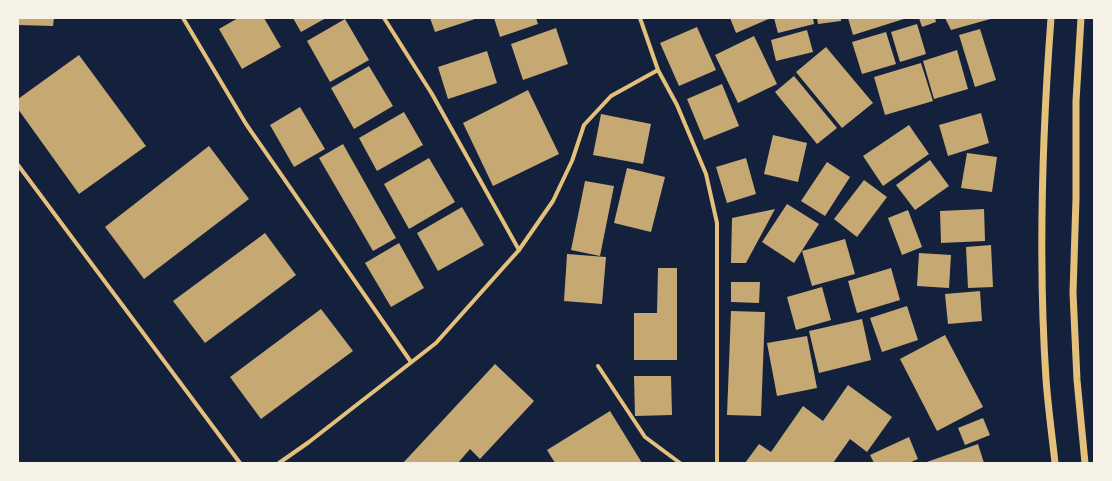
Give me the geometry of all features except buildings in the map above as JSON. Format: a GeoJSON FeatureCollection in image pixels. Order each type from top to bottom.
{"type":"FeatureCollection","features":[{"type":"Feature","properties":{"kind":"street"},"geometry":{"type":"LineString","coordinates":[[183,18],[246,124],[411,362]]}},
{"type":"Feature","properties":{"kind":"street"},"geometry":{"type":"LineString","coordinates":[[384,18],[432,94],[519,250]]}},
{"type":"Feature","properties":{"kind":"street"},"geometry":{"type":"LineString","coordinates":[[640,18],[658,70],[677,105],[706,174],[717,223],[716,463]]}},
{"type":"Feature","properties":{"kind":"street"},"geometry":{"type":"LineString","coordinates":[[1051,18],[1045,104],[1042,281],[1046,379],[1055,463]]}},
{"type":"Feature","properties":{"kind":"street"},"geometry":{"type":"LineString","coordinates":[[1081,18],[1076,101],[1076,199],[1073,293],[1077,380],[1085,463]]}},
{"type":"Feature","properties":{"kind":"street"},"geometry":{"type":"LineString","coordinates":[[279,463],[309,442],[436,343],[519,250],[553,201],[572,161],[584,125],[611,96],[658,70]]}},
{"type":"Feature","properties":{"kind":"street"},"geometry":{"type":"LineString","coordinates":[[18,165],[240,463]]}},
{"type":"Feature","properties":{"kind":"street"},"geometry":{"type":"LineString","coordinates":[[598,366],[645,437],[680,463]]}}]}
